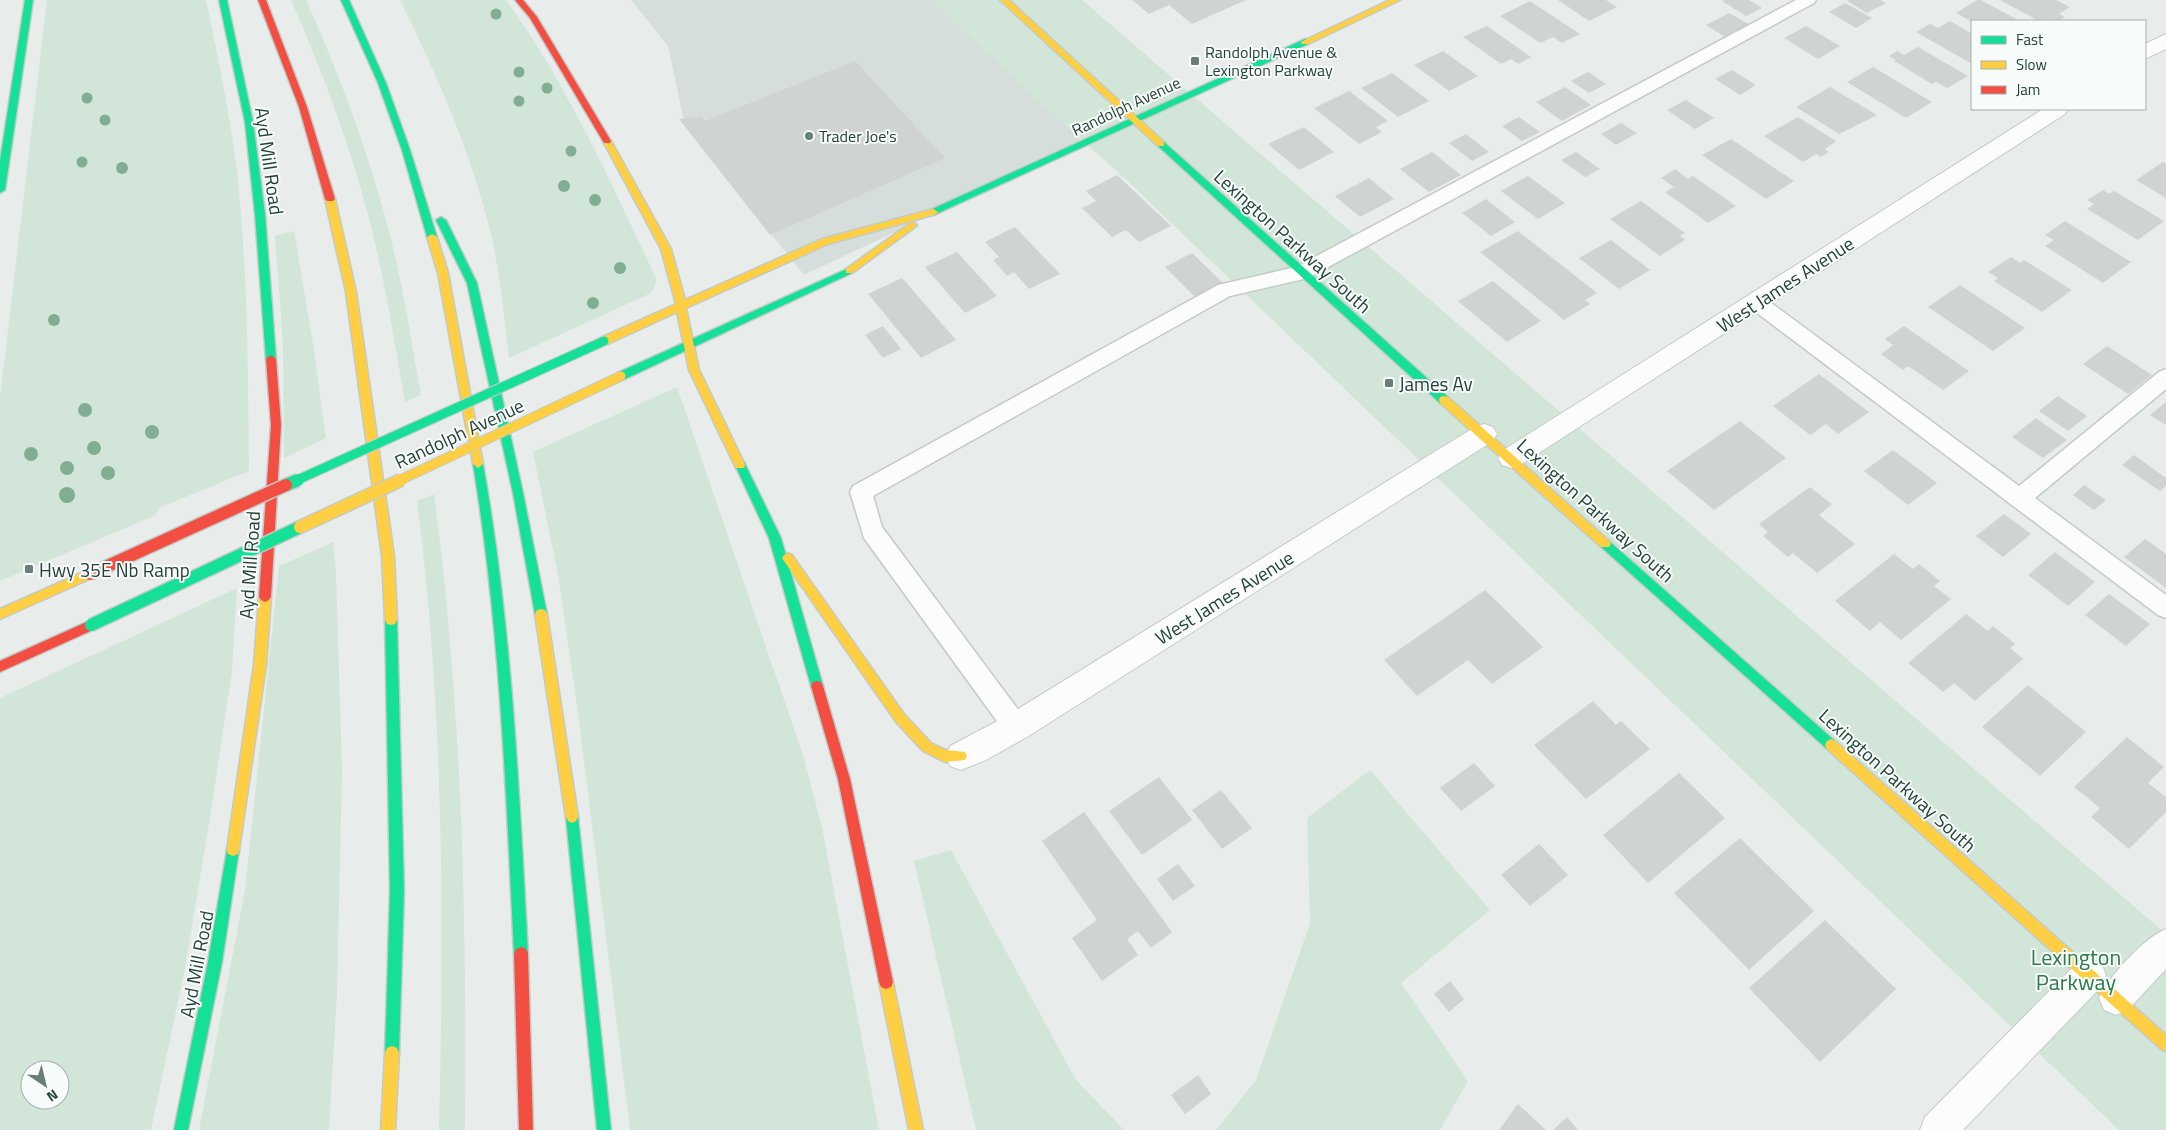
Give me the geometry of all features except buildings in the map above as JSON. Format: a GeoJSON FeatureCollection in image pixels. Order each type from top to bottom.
{"type":"FeatureCollection","features":[{"type":"Feature","properties":{"kind":"main road"},"geometry":{"type":"LineString","coordinates":[[0,190],[29,0]]}},
{"type":"Feature","properties":{"kind":"main road","name":"Ayd Mill Road"},"geometry":{"type":"LineString","coordinates":[[181,1130],[215,962],[259,674],[276,424],[260,214],[250,131],[223,0]]}},
{"type":"Feature","properties":{"kind":"main road"},"geometry":{"type":"LineString","coordinates":[[262,0],[303,107],[328,191],[347,273],[369,412],[388,556],[396,759],[397,962],[388,1130]]}},
{"type":"Feature","properties":{"kind":"main road"},"geometry":{"type":"LineString","coordinates":[[345,0],[382,83],[406,150],[443,274],[489,527],[509,728],[521,939],[526,1130]]}},
{"type":"Feature","properties":{"kind":"main road"},"geometry":{"type":"LineString","coordinates":[[519,0],[533,17],[591,112],[666,249],[682,306],[694,370],[775,538],[900,718],[927,746],[945,756],[961,756]]}},
{"type":"Feature","properties":{"kind":"main road","name":"Lexington Parkway South"},"geometry":{"type":"LineString","coordinates":[[1004,0],[1134,121],[1302,272],[2166,1044]]}},
{"type":"Feature","properties":{"kind":"main road","name":"Randolph Avenue"},"geometry":{"type":"LineString","coordinates":[[0,614],[825,241],[924,216],[1396,0]]}},
{"type":"Feature","properties":{"kind":"main road"},"geometry":{"type":"LineString","coordinates":[[406,150],[472,283],[518,493],[570,795],[604,1130]]}},
{"type":"Feature","properties":{"kind":"main road","name":"Randolph Avenue"},"geometry":{"type":"LineString","coordinates":[[0,667],[851,270],[924,216]]}},
{"type":"Feature","properties":{"kind":"main road"},"geometry":{"type":"LineString","coordinates":[[775,538],[844,779],[916,1130]]}},
{"type":"Feature","properties":{"kind":"street"},"geometry":{"type":"LineString","coordinates":[[2146,52],[2166,40]]}},
{"type":"Feature","properties":{"kind":"street","name":"West James Avenue"},"geometry":{"type":"LineString","coordinates":[[1512,458],[2056,110]]}},
{"type":"Feature","properties":{"kind":"street","name":"West James Avenue"},"geometry":{"type":"LineString","coordinates":[[961,756],[1016,727],[1484,434]]}},
{"type":"Feature","properties":{"kind":"street"},"geometry":{"type":"LineString","coordinates":[[2116,998],[2166,945]]}},
{"type":"Feature","properties":{"kind":"street"},"geometry":{"type":"LineString","coordinates":[[1938,1130],[2089,975]]}},
{"type":"Feature","properties":{"kind":"lane"},"geometry":{"type":"LineString","coordinates":[[1016,727],[872,531],[861,492],[1225,290],[1302,272],[1808,0]]}},
{"type":"Feature","properties":{"kind":"lane"},"geometry":{"type":"LineString","coordinates":[[1756,302],[2166,608]]}},
{"type":"Feature","properties":{"kind":"lane"},"geometry":{"type":"LineString","coordinates":[[2020,498],[2166,377]]}},
{"type":"Feature","properties":{"kind":"shaded area"},"geometry":{"type":"Polygon","coordinates":[[[631,0],[933,0],[1084,143],[804,275],[685,126],[668,46],[631,0]]]}},
{"type":"Feature","properties":{"kind":"green space"},"geometry":{"type":"Polygon","coordinates":[[[47,0],[206,0],[231,129],[241,209],[247,321],[249,471],[159,508],[156,515],[0,581],[0,398],[47,0]]]}},
{"type":"Feature","properties":{"kind":"green space"},"geometry":{"type":"Polygon","coordinates":[[[291,0],[306,0],[339,78],[359,132],[384,213],[400,280],[421,395],[405,402],[380,264],[361,191],[334,108],[291,0]]]}},
{"type":"Feature","properties":{"kind":"green space"},"geometry":{"type":"Polygon","coordinates":[[[400,0],[506,0],[549,66],[587,135],[656,278],[653,290],[647,295],[509,358],[496,262],[482,200],[451,112],[400,0]]]}},
{"type":"Feature","properties":{"kind":"green space","name":"Lexington Parkway"},"geometry":{"type":"Polygon","coordinates":[[[933,0],[1082,0],[2166,934],[2166,1130],[2119,1130],[1121,175],[1041,104],[933,0]]]}},
{"type":"Feature","properties":{"kind":"green space"},"geometry":{"type":"Polygon","coordinates":[[[294,231],[312,337],[326,438],[284,458],[283,345],[275,236],[294,231]]]}},
{"type":"Feature","properties":{"kind":"green space"},"geometry":{"type":"Polygon","coordinates":[[[677,387],[803,755],[822,827],[879,1130],[630,1130],[577,706],[558,575],[533,452],[677,387]]]}},
{"type":"Feature","properties":{"kind":"green space"},"geometry":{"type":"Polygon","coordinates":[[[434,494],[451,652],[461,811],[465,970],[465,1130],[439,1130],[440,815],[433,658],[417,501],[434,494]]]}},
{"type":"Feature","properties":{"kind":"green space"},"geometry":{"type":"Polygon","coordinates":[[[333,542],[336,571],[342,770],[337,994],[329,1130],[199,1130],[245,890],[279,566],[333,542]]]}},
{"type":"Feature","properties":{"kind":"green space"},"geometry":{"type":"Polygon","coordinates":[[[237,588],[232,671],[210,818],[185,968],[151,1130],[0,1130],[0,698],[237,588]]]}},
{"type":"Feature","properties":{"kind":"green space"},"geometry":{"type":"Polygon","coordinates":[[[1370,770],[1490,910],[1401,983],[1468,1081],[1440,1130],[1216,1130],[1256,1080],[1310,923],[1307,818],[1370,770]]]}},
{"type":"Feature","properties":{"kind":"green space"},"geometry":{"type":"Polygon","coordinates":[[[951,850],[1076,1080],[1124,1130],[976,1130],[914,861],[951,850]]]}},
{"type":"Feature","properties":{"kind":"traffic: fast"},"geometry":{"type":"LineString","coordinates":[[0,190],[29,0]]}},
{"type":"Feature","properties":{"kind":"traffic: fast"},"geometry":{"type":"LineString","coordinates":[[223,0],[249,122],[260,214],[271,359]]}},
{"type":"Feature","properties":{"kind":"traffic: fast"},"geometry":{"type":"LineString","coordinates":[[345,0],[382,83],[406,150],[432,237]]}},
{"type":"Feature","properties":{"kind":"traffic: fast"},"geometry":{"type":"LineString","coordinates":[[933,212],[1305,42]]}},
{"type":"Feature","properties":{"kind":"traffic: fast"},"geometry":{"type":"LineString","coordinates":[[1161,144],[1444,400]]}},
{"type":"Feature","properties":{"kind":"traffic: fast"},"geometry":{"type":"LineString","coordinates":[[441,220],[472,283],[518,493],[541,614]]}},
{"type":"Feature","properties":{"kind":"traffic: fast"},"geometry":{"type":"LineString","coordinates":[[621,376],[849,271]]}},
{"type":"Feature","properties":{"kind":"traffic: fast"},"geometry":{"type":"LineString","coordinates":[[286,485],[604,341]]}},
{"type":"Feature","properties":{"kind":"traffic: fast"},"geometry":{"type":"LineString","coordinates":[[478,464],[489,527],[509,728],[521,954]]}},
{"type":"Feature","properties":{"kind":"traffic: fast"},"geometry":{"type":"LineString","coordinates":[[740,465],[775,538],[817,686]]}},
{"type":"Feature","properties":{"kind":"traffic: fast"},"geometry":{"type":"LineString","coordinates":[[91,625],[300,527]]}},
{"type":"Feature","properties":{"kind":"traffic: fast"},"geometry":{"type":"LineString","coordinates":[[1605,544],[1831,745]]}},
{"type":"Feature","properties":{"kind":"traffic: fast"},"geometry":{"type":"LineString","coordinates":[[391,620],[397,891],[392,1053]]}},
{"type":"Feature","properties":{"kind":"traffic: fast"},"geometry":{"type":"LineString","coordinates":[[572,817],[604,1130]]}},
{"type":"Feature","properties":{"kind":"traffic: fast"},"geometry":{"type":"LineString","coordinates":[[181,1130],[215,962],[233,850]]}},
{"type":"Feature","properties":{"kind":"traffic: slow"},"geometry":{"type":"LineString","coordinates":[[1004,0],[1161,144]]}},
{"type":"Feature","properties":{"kind":"traffic: slow"},"geometry":{"type":"LineString","coordinates":[[1305,42],[1396,0]]}},
{"type":"Feature","properties":{"kind":"traffic: slow"},"geometry":{"type":"LineString","coordinates":[[607,141],[666,249],[677,285],[694,370],[740,465]]}},
{"type":"Feature","properties":{"kind":"traffic: slow"},"geometry":{"type":"LineString","coordinates":[[330,199],[351,292],[388,556],[391,620]]}},
{"type":"Feature","properties":{"kind":"traffic: slow"},"geometry":{"type":"LineString","coordinates":[[604,341],[825,241],[933,212]]}},
{"type":"Feature","properties":{"kind":"traffic: slow"},"geometry":{"type":"LineString","coordinates":[[849,271],[912,225]]}},
{"type":"Feature","properties":{"kind":"traffic: slow"},"geometry":{"type":"LineString","coordinates":[[432,237],[443,273],[478,464]]}},
{"type":"Feature","properties":{"kind":"traffic: slow"},"geometry":{"type":"LineString","coordinates":[[300,527],[621,376]]}},
{"type":"Feature","properties":{"kind":"traffic: slow"},"geometry":{"type":"LineString","coordinates":[[1444,400],[1605,544]]}},
{"type":"Feature","properties":{"kind":"traffic: slow"},"geometry":{"type":"LineString","coordinates":[[788,558],[900,718],[927,747],[945,756],[961,756]]}},
{"type":"Feature","properties":{"kind":"traffic: slow"},"geometry":{"type":"LineString","coordinates":[[0,614],[90,574]]}},
{"type":"Feature","properties":{"kind":"traffic: slow"},"geometry":{"type":"LineString","coordinates":[[233,850],[260,665],[265,597]]}},
{"type":"Feature","properties":{"kind":"traffic: slow"},"geometry":{"type":"LineString","coordinates":[[541,614],[572,817]]}},
{"type":"Feature","properties":{"kind":"traffic: slow"},"geometry":{"type":"LineString","coordinates":[[1831,745],[2166,1044]]}},
{"type":"Feature","properties":{"kind":"traffic: slow"},"geometry":{"type":"LineString","coordinates":[[886,982],[916,1130]]}},
{"type":"Feature","properties":{"kind":"traffic: slow"},"geometry":{"type":"LineString","coordinates":[[388,1130],[392,1053]]}},
{"type":"Feature","properties":{"kind":"traffic: jam"},"geometry":{"type":"LineString","coordinates":[[262,0],[303,107],[330,199]]}},
{"type":"Feature","properties":{"kind":"traffic: jam"},"geometry":{"type":"LineString","coordinates":[[519,0],[533,17],[607,141]]}},
{"type":"Feature","properties":{"kind":"traffic: jam"},"geometry":{"type":"LineString","coordinates":[[265,597],[276,425],[271,359]]}},
{"type":"Feature","properties":{"kind":"traffic: jam"},"geometry":{"type":"LineString","coordinates":[[90,574],[286,485]]}},
{"type":"Feature","properties":{"kind":"traffic: jam"},"geometry":{"type":"LineString","coordinates":[[0,667],[91,625]]}},
{"type":"Feature","properties":{"kind":"traffic: jam"},"geometry":{"type":"LineString","coordinates":[[817,686],[844,779],[886,982]]}},
{"type":"Feature","properties":{"kind":"traffic: jam"},"geometry":{"type":"LineString","coordinates":[[521,954],[526,1130]]}},
{"type":"Feature","properties":{"kind":"place","name":"Randolph Avenue & Lexington Parkway"},"geometry":{"type":"Point","coordinates":[1195,61]}},
{"type":"Feature","properties":{"kind":"place","name":"Trader Joe's"},"geometry":{"type":"Point","coordinates":[809,136]}},
{"type":"Feature","properties":{"kind":"place","name":"James Av"},"geometry":{"type":"Point","coordinates":[1389,383]}},
{"type":"Feature","properties":{"kind":"place","name":"Hwy 35E Nb Ramp"},"geometry":{"type":"Point","coordinates":[29,569]}}]}
